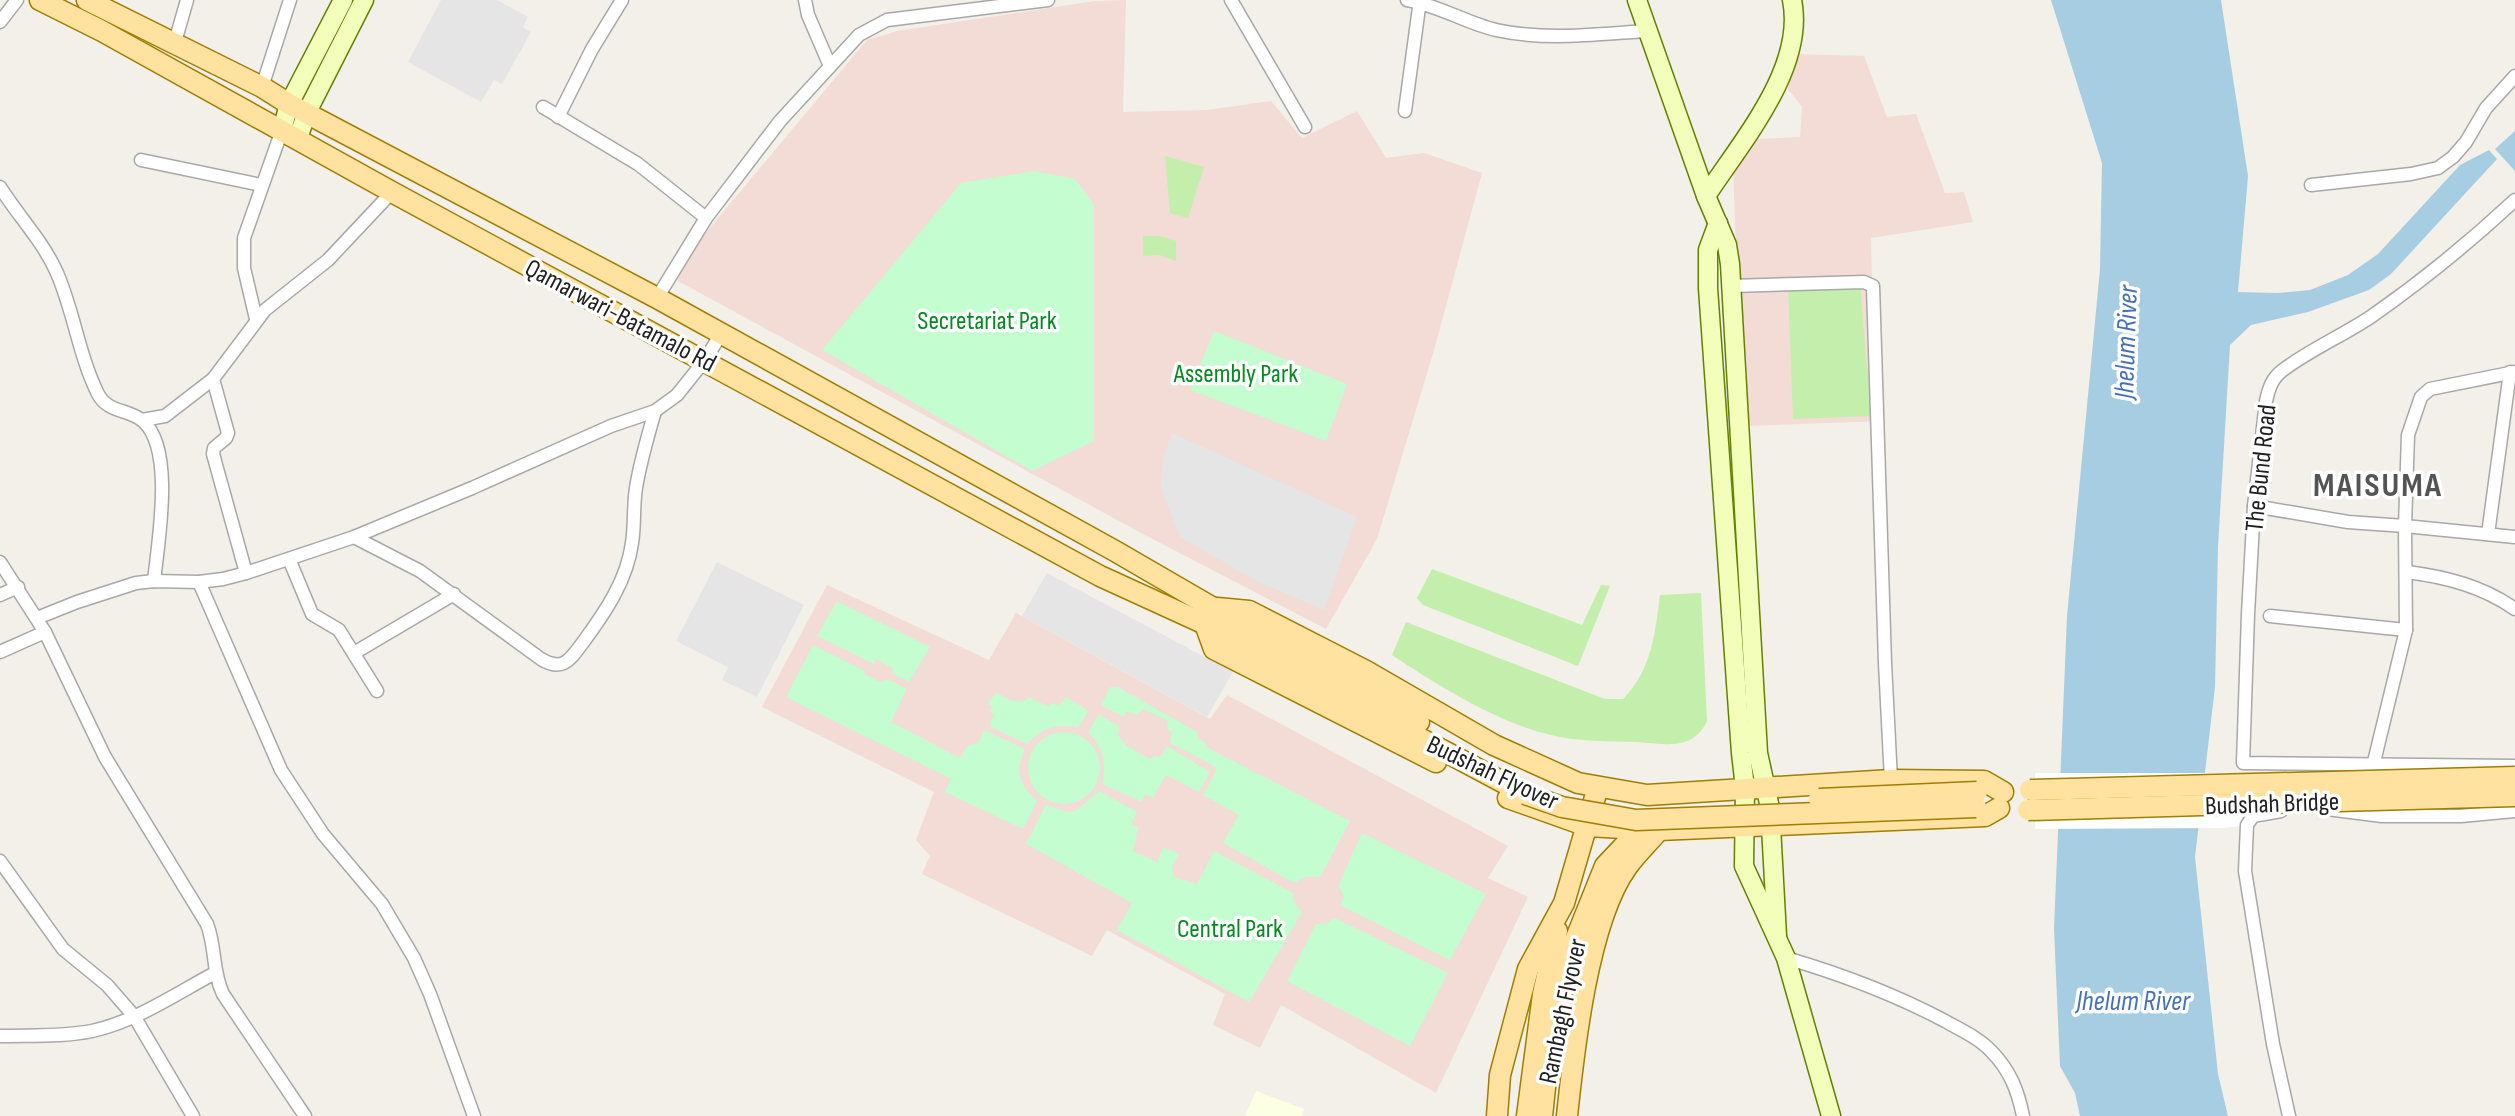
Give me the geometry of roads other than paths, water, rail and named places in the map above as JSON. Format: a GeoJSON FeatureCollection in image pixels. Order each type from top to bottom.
{"type":"FeatureCollection","features":[{"type":"Feature","properties":{"kind":"main road","name":"Qamarwari-Batamalo Rd"},"geometry":{"type":"LineString","coordinates":[[40,0],[1100,576],[1209,616]]}},
{"type":"Feature","properties":{"kind":"main road","name":"Qamarwari-Batamalo Rd"},"geometry":{"type":"LineString","coordinates":[[87,0],[262,87],[657,298],[1101,543],[1209,616]]}},
{"type":"Feature","properties":{"kind":"main road"},"geometry":{"type":"LineString","coordinates":[[290,134],[343,0]]}},
{"type":"Feature","properties":{"kind":"main road"},"geometry":{"type":"LineString","coordinates":[[298,108],[364,0]]}},
{"type":"Feature","properties":{"kind":"main road"},"geometry":{"type":"LineString","coordinates":[[1637,0],[1706,196],[1727,245],[1732,286],[1758,753],[1755,787],[1744,826],[1744,866],[1786,958],[1831,1116]]}},
{"type":"Feature","properties":{"kind":"main road"},"geometry":{"type":"LineString","coordinates":[[1706,196],[1759,115],[1787,61],[1794,36],[1792,0]]}},
{"type":"Feature","properties":{"kind":"main road"},"geometry":{"type":"LineString","coordinates":[[1718,223],[1708,250],[1708,288],[1741,753],[1755,787],[1770,808],[1777,936]]}},
{"type":"Feature","properties":{"kind":"main road"},"geometry":{"type":"LineString","coordinates":[[2001,800],[1984,781],[1891,780],[1647,795],[1578,783],[1494,745],[1366,671],[1249,611],[1209,616],[1214,649],[1518,803],[1587,826],[1650,830],[1770,827],[1985,816],[2001,800],[2029,800]]}},
{"type":"Feature","properties":{"kind":"main road","name":"Budshah Flyover"},"geometry":{"type":"LineString","coordinates":[[1209,616],[1525,794],[1562,807],[1636,820],[2001,800]]}},
{"type":"Feature","properties":{"kind":"main road","name":"Budshah Bridge"},"geometry":{"type":"LineString","coordinates":[[2029,800],[2515,777]]}},
{"type":"Feature","properties":{"kind":"main road"},"geometry":{"type":"LineString","coordinates":[[1497,1116],[1500,1075],[1528,969],[1564,903],[1598,787]]}},
{"type":"Feature","properties":{"kind":"main road","name":"Budshah Bridge"},"geometry":{"type":"LineString","coordinates":[[2029,800],[2515,796]]}},
{"type":"Feature","properties":{"kind":"main road"},"geometry":{"type":"LineString","coordinates":[[1555,1023],[1597,936],[1612,895],[1650,830]]}},
{"type":"Feature","properties":{"kind":"main road","name":"Rambagh Flyover"},"geometry":{"type":"LineString","coordinates":[[1542,1116],[1555,1023],[1570,953],[1605,866],[1650,830]]}},
{"type":"Feature","properties":{"kind":"main road","name":"Rambagh Flyover"},"geometry":{"type":"LineString","coordinates":[[1527,1116],[1543,994],[1564,903]]}},
{"type":"Feature","properties":{"kind":"main road"},"geometry":{"type":"LineString","coordinates":[[1567,1116],[1597,936]]}},
{"type":"Feature","properties":{"kind":"street"},"geometry":{"type":"LineString","coordinates":[[0,22],[17,0]]}},
{"type":"Feature","properties":{"kind":"street"},"geometry":{"type":"LineString","coordinates":[[175,42],[187,0]]}},
{"type":"Feature","properties":{"kind":"street"},"geometry":{"type":"LineString","coordinates":[[262,87],[290,0]]}},
{"type":"Feature","properties":{"kind":"street"},"geometry":{"type":"LineString","coordinates":[[805,0],[808,15],[830,66]]}},
{"type":"Feature","properties":{"kind":"street"},"geometry":{"type":"LineString","coordinates":[[657,298],[706,218],[780,121],[859,35],[887,20],[1048,0]]}},
{"type":"Feature","properties":{"kind":"street"},"geometry":{"type":"LineString","coordinates":[[1231,0],[1305,127]]}},
{"type":"Feature","properties":{"kind":"street"},"geometry":{"type":"LineString","coordinates":[[1405,111],[1416,1],[1494,30],[1521,34],[1557,37],[1647,31]]}},
{"type":"Feature","properties":{"kind":"street"},"geometry":{"type":"LineString","coordinates":[[558,117],[616,2]]}},
{"type":"Feature","properties":{"kind":"street"},"geometry":{"type":"LineString","coordinates":[[2311,185],[2438,168],[2466,142],[2486,108],[2515,76]]}},
{"type":"Feature","properties":{"kind":"street"},"geometry":{"type":"LineString","coordinates":[[543,107],[638,164],[706,218]]}},
{"type":"Feature","properties":{"kind":"street"},"geometry":{"type":"LineString","coordinates":[[256,319],[242,254],[244,238],[261,185],[290,134]]}},
{"type":"Feature","properties":{"kind":"street"},"geometry":{"type":"LineString","coordinates":[[141,160],[261,185]]}},
{"type":"Feature","properties":{"kind":"street"},"geometry":{"type":"LineString","coordinates":[[0,187],[48,254],[103,402],[142,420],[152,432],[162,470],[154,581]]}},
{"type":"Feature","properties":{"kind":"street"},"geometry":{"type":"LineString","coordinates":[[142,420],[165,416],[213,379],[256,319],[328,260],[392,192]]}},
{"type":"Feature","properties":{"kind":"street","name":"The Bund Road"},"geometry":{"type":"LineString","coordinates":[[2373,766],[2243,763],[2254,506],[2266,401],[2276,376],[2371,317],[2471,240],[2515,200]]}},
{"type":"Feature","properties":{"kind":"street"},"geometry":{"type":"LineString","coordinates":[[1732,286],[1864,282],[1873,286],[1891,780]]}},
{"type":"Feature","properties":{"kind":"street"},"geometry":{"type":"LineString","coordinates":[[37,618],[118,588],[154,581],[223,579],[354,537],[611,426],[655,411],[677,395],[721,334]]}},
{"type":"Feature","properties":{"kind":"street"},"geometry":{"type":"LineString","coordinates":[[2488,534],[2512,372],[2424,393],[2408,435],[2406,630],[2373,766],[2515,766]]}},
{"type":"Feature","properties":{"kind":"street"},"geometry":{"type":"LineString","coordinates":[[213,379],[228,433],[214,448],[213,454],[246,573]]}},
{"type":"Feature","properties":{"kind":"street"},"geometry":{"type":"LineString","coordinates":[[354,537],[407,563],[551,665],[561,665],[570,660],[618,590],[632,544],[636,485],[655,411]]}},
{"type":"Feature","properties":{"kind":"street"},"geometry":{"type":"LineString","coordinates":[[2254,506],[2348,522],[2515,537]]}},
{"type":"Feature","properties":{"kind":"street"},"geometry":{"type":"LineString","coordinates":[[289,559],[312,614],[339,630],[377,691]]}},
{"type":"Feature","properties":{"kind":"street"},"geometry":{"type":"LineString","coordinates":[[0,562],[45,632],[105,757],[207,924],[212,936],[215,973],[223,994],[305,1116]]}},
{"type":"Feature","properties":{"kind":"street"},"geometry":{"type":"LineString","coordinates":[[2407,572],[2456,581],[2483,590],[2515,609]]}},
{"type":"Feature","properties":{"kind":"street"},"geometry":{"type":"LineString","coordinates":[[199,582],[281,770],[323,834],[382,904],[414,958],[474,1116]]}},
{"type":"Feature","properties":{"kind":"street"},"geometry":{"type":"LineString","coordinates":[[0,595],[18,587]]}},
{"type":"Feature","properties":{"kind":"street"},"geometry":{"type":"LineString","coordinates":[[354,653],[454,594]]}},
{"type":"Feature","properties":{"kind":"street"},"geometry":{"type":"LineString","coordinates":[[2270,616],[2406,630]]}},
{"type":"Feature","properties":{"kind":"street"},"geometry":{"type":"LineString","coordinates":[[0,652],[45,632]]}},
{"type":"Feature","properties":{"kind":"street"},"geometry":{"type":"LineString","coordinates":[[2289,1116],[2273,1044],[2245,871],[2247,825],[2253,816],[2331,809],[2382,816],[2461,816],[2515,811]]}},
{"type":"Feature","properties":{"kind":"street"},"geometry":{"type":"LineString","coordinates":[[0,861],[63,949],[107,985],[134,1016],[193,1116]]}},
{"type":"Feature","properties":{"kind":"street"},"geometry":{"type":"LineString","coordinates":[[1786,958],[1871,986],[1915,1005],[1968,1034],[1991,1050],[2007,1070],[2017,1089],[2023,1116]]}},
{"type":"Feature","properties":{"kind":"street"},"geometry":{"type":"LineString","coordinates":[[0,1036],[96,1030],[134,1016],[215,973]]}},
{"type":"Feature","properties":{"kind":"water","name":"Jhelum River"},"geometry":{"type":"Polygon","coordinates":[[[2051,0],[2221,0],[2248,176],[2238,292],[2310,290],[2348,275],[2378,254],[2460,165],[2489,150],[2497,159],[2391,274],[2369,290],[2308,312],[2251,325],[2230,345],[2218,547],[2215,687],[2195,857],[2218,1074],[2228,1116],[2080,1116],[2075,1093],[2060,1066],[2054,929],[2067,616],[2100,269],[2102,163],[2051,0]]]}},
{"type":"Feature","properties":{"kind":"water"},"geometry":{"type":"Polygon","coordinates":[[[2515,131],[2515,171],[2495,149],[2515,131]]]}},
{"type":"Feature","properties":{"kind":"district","name":"MAISUMA"},"geometry":{"type":"Point","coordinates":[2378,484]}},
{"type":"Feature","properties":{"kind":"park label","name":"Secretariat Park"},"geometry":{"type":"Point","coordinates":[987,320]}},
{"type":"Feature","properties":{"kind":"park label","name":"Assembly Park"},"geometry":{"type":"Point","coordinates":[1236,373]}},
{"type":"Feature","properties":{"kind":"park label","name":"Central Park"},"geometry":{"type":"Point","coordinates":[1230,928]}}]}
